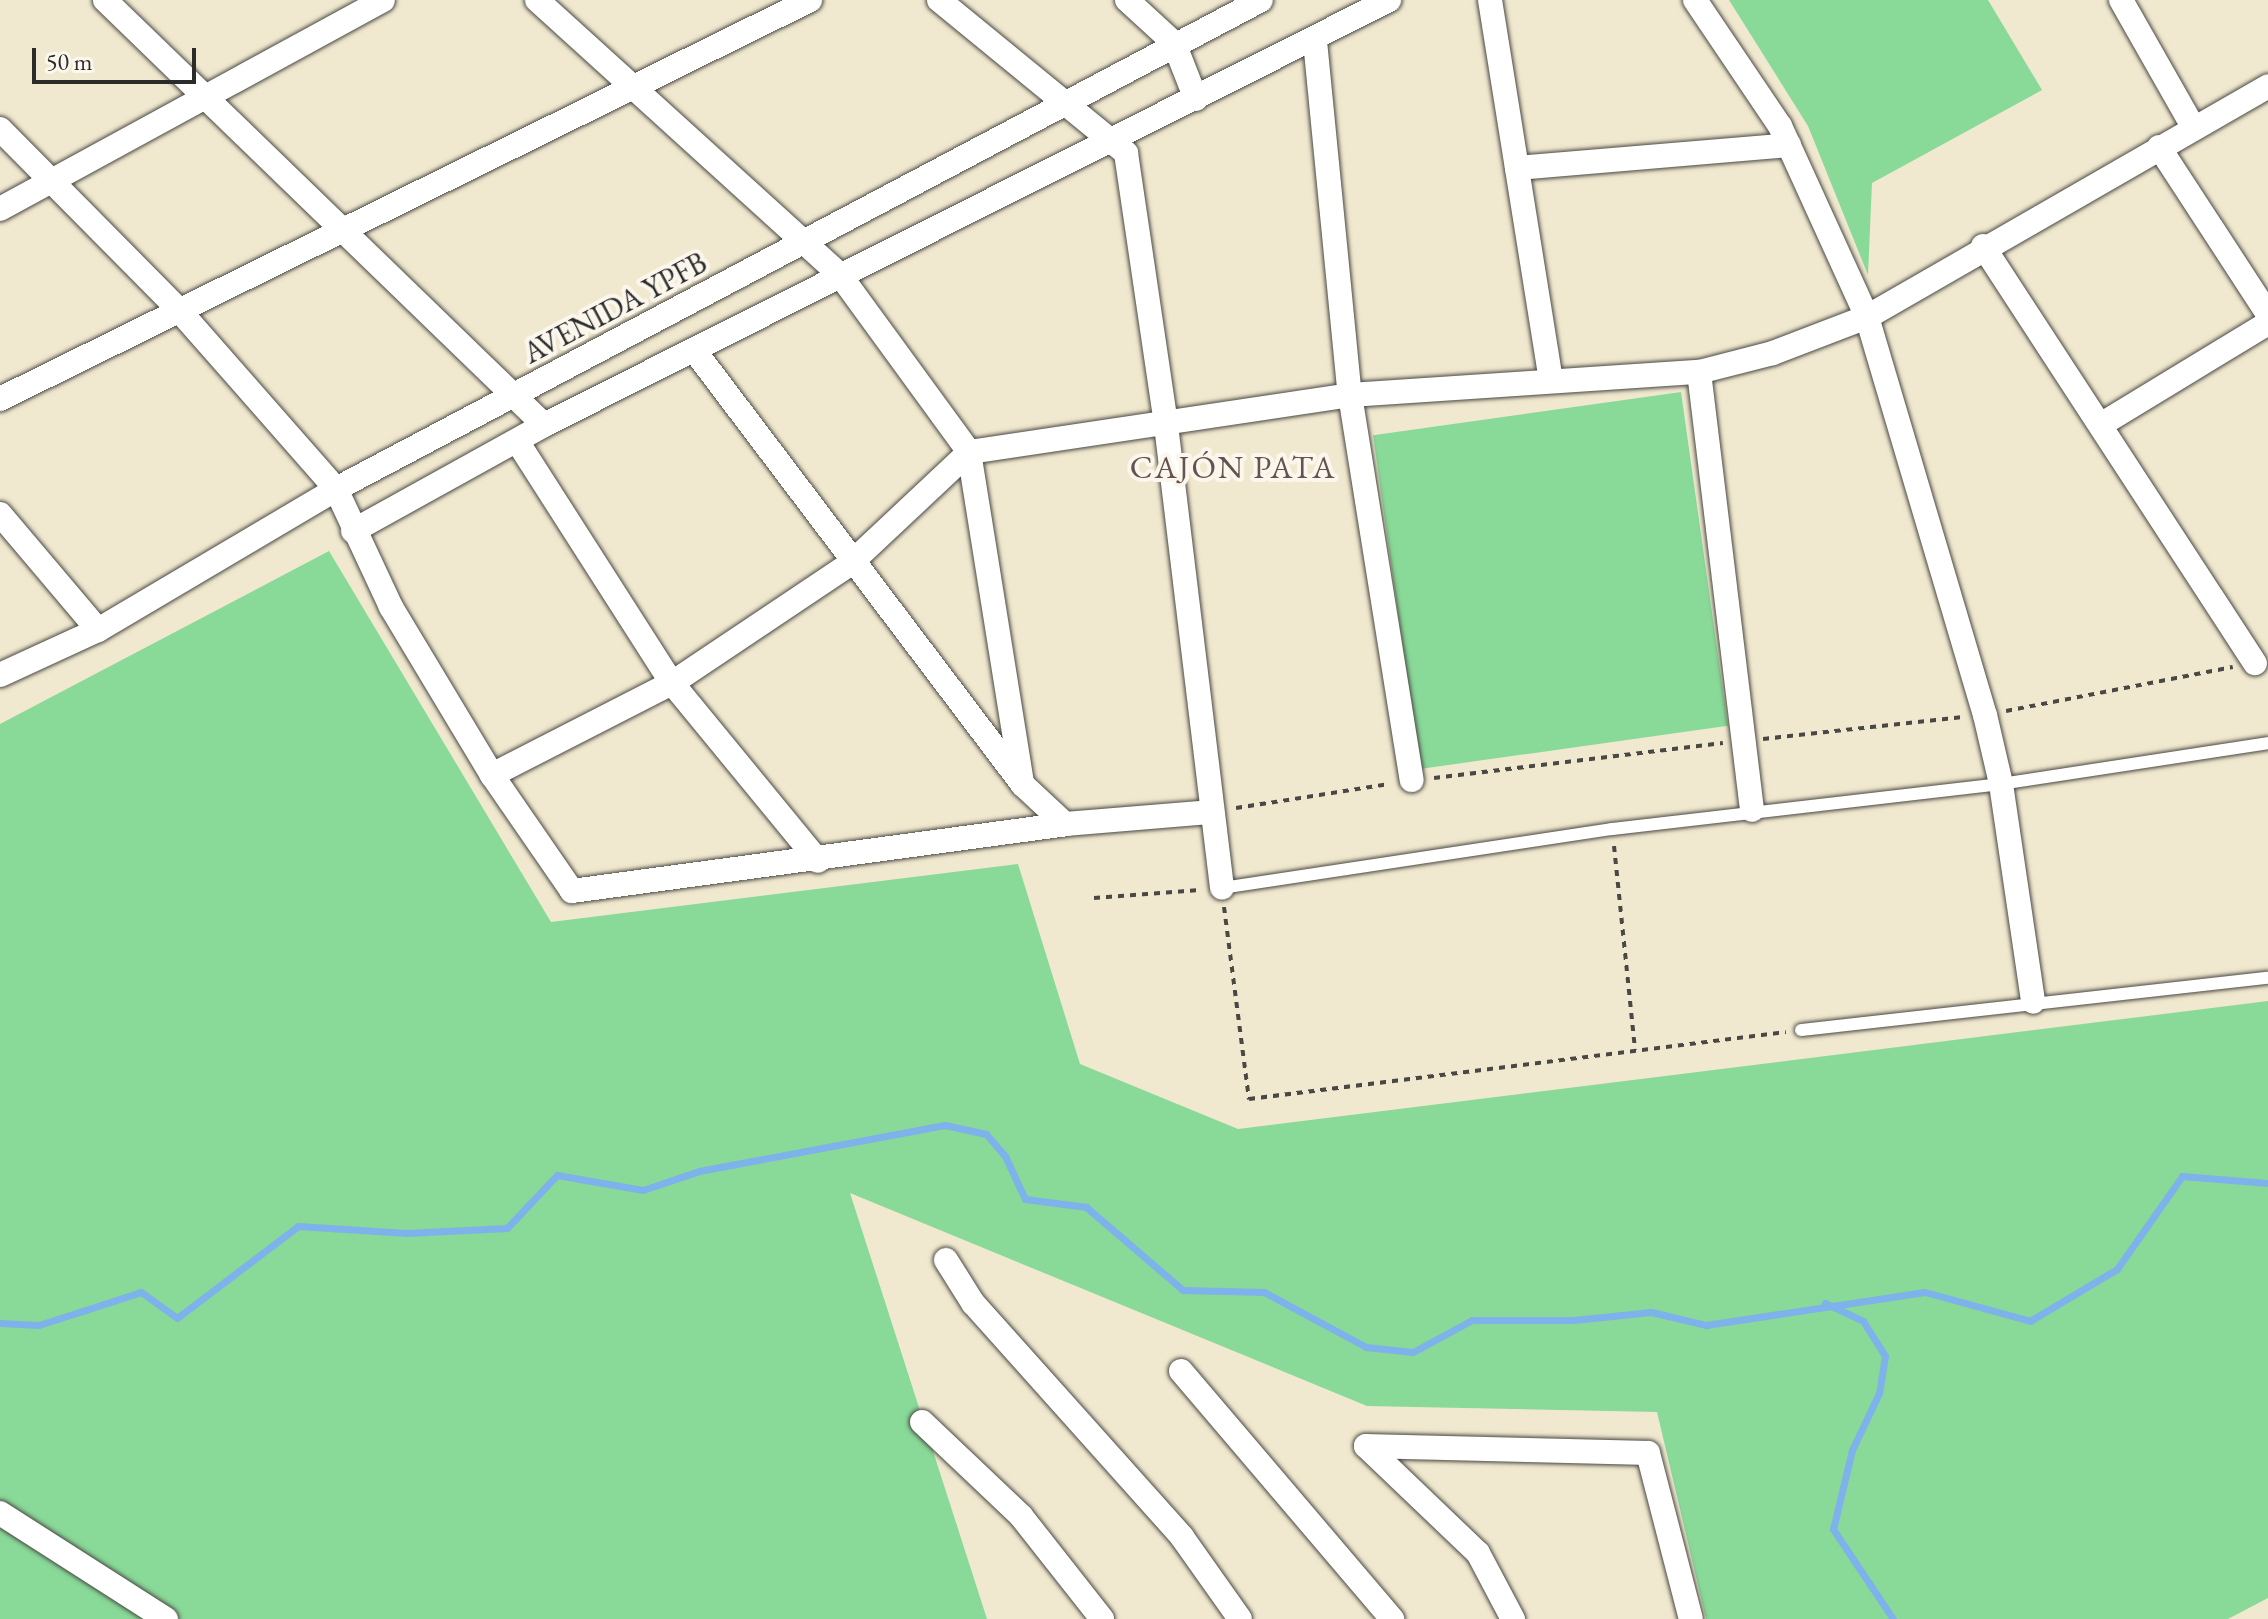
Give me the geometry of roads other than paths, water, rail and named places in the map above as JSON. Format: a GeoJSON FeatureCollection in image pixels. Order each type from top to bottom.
{"type":"FeatureCollection","features":[{"type":"Feature","properties":{"kind":"street"},"geometry":{"type":"LineString","coordinates":[[0,209],[383,0]]}},
{"type":"Feature","properties":{"kind":"street"},"geometry":{"type":"LineString","coordinates":[[537,0],[840,275],[969,452],[1023,785]]}},
{"type":"Feature","properties":{"kind":"street"},"geometry":{"type":"LineString","coordinates":[[0,399],[810,0]]}},
{"type":"Feature","properties":{"kind":"street"},"geometry":{"type":"LineString","coordinates":[[939,0],[1126,153],[1166,425],[1210,812],[1222,888]]}},
{"type":"Feature","properties":{"kind":"street"},"geometry":{"type":"LineString","coordinates":[[1127,0],[1174,43],[1196,99]]}},
{"type":"Feature","properties":{"kind":"street","name":"AVENIDA YPFB"},"geometry":{"type":"LineString","coordinates":[[0,675],[98,630],[336,489],[1065,105],[1174,43],[1261,0]]}},
{"type":"Feature","properties":{"kind":"street"},"geometry":{"type":"LineString","coordinates":[[353,531],[544,425],[1315,41],[1389,0]]}},
{"type":"Feature","properties":{"kind":"street"},"geometry":{"type":"LineString","coordinates":[[1490,0],[1551,379]]}},
{"type":"Feature","properties":{"kind":"street"},"geometry":{"type":"LineString","coordinates":[[1695,0],[1789,145],[1867,317],[2001,784],[2033,1002]]}},
{"type":"Feature","properties":{"kind":"street"},"geometry":{"type":"LineString","coordinates":[[2121,0],[2193,127]]}},
{"type":"Feature","properties":{"kind":"street"},"geometry":{"type":"LineString","coordinates":[[111,2],[203,98],[338,230],[544,425]]}},
{"type":"Feature","properties":{"kind":"street"},"geometry":{"type":"LineString","coordinates":[[1315,41],[1350,395],[1412,780]]}},
{"type":"Feature","properties":{"kind":"street"},"geometry":{"type":"LineString","coordinates":[[492,775],[672,683],[851,563],[969,452],[1166,425],[1350,395],[1551,379],[1699,372],[1773,353],[1867,317],[1983,246],[2268,86]]}},
{"type":"Feature","properties":{"kind":"street"},"geometry":{"type":"LineString","coordinates":[[0,129],[178,309],[336,489],[391,607],[492,775],[572,891],[818,861],[1065,824],[1210,812]]}},
{"type":"Feature","properties":{"kind":"street"},"geometry":{"type":"LineString","coordinates":[[1517,168],[1789,145]]}},
{"type":"Feature","properties":{"kind":"street"},"geometry":{"type":"LineString","coordinates":[[2159,147],[2268,314]]}},
{"type":"Feature","properties":{"kind":"street"},"geometry":{"type":"LineString","coordinates":[[1983,246],[2102,424],[2255,663]]}},
{"type":"Feature","properties":{"kind":"street"},"geometry":{"type":"LineString","coordinates":[[2102,424],[2268,323]]}},
{"type":"Feature","properties":{"kind":"street"},"geometry":{"type":"LineString","coordinates":[[694,350],[851,563],[1023,785],[1065,824]]}},
{"type":"Feature","properties":{"kind":"street"},"geometry":{"type":"LineString","coordinates":[[1699,372],[1752,810]]}},
{"type":"Feature","properties":{"kind":"street"},"geometry":{"type":"LineString","coordinates":[[517,441],[672,683],[818,861]]}},
{"type":"Feature","properties":{"kind":"street"},"geometry":{"type":"LineString","coordinates":[[0,514],[98,630]]}},
{"type":"Feature","properties":{"kind":"street"},"geometry":{"type":"LineString","coordinates":[[946,1260],[973,1303],[1182,1537],[1240,1619]]}},
{"type":"Feature","properties":{"kind":"street"},"geometry":{"type":"LineString","coordinates":[[1181,1371],[1392,1619]]}},
{"type":"Feature","properties":{"kind":"street"},"geometry":{"type":"LineString","coordinates":[[922,1422],[1021,1516],[1102,1619]]}},
{"type":"Feature","properties":{"kind":"street"},"geometry":{"type":"LineString","coordinates":[[1513,1619],[1478,1553],[1366,1446],[1648,1453],[1691,1619]]}},
{"type":"Feature","properties":{"kind":"street"},"geometry":{"type":"LineString","coordinates":[[0,1513],[166,1619]]}},
{"type":"Feature","properties":{"kind":"lane"},"geometry":{"type":"LineString","coordinates":[[1222,888],[1612,829],[1752,810],[2001,784],[2268,743]]}},
{"type":"Feature","properties":{"kind":"lane"},"geometry":{"type":"LineString","coordinates":[[1801,1030],[2268,978]]}},
{"type":"Feature","properties":{"kind":"waterway"},"geometry":{"type":"LineString","coordinates":[[0,1323],[39,1325],[141,1292],[177,1318],[298,1226],[407,1233],[507,1228],[557,1175],[643,1190],[699,1171],[945,1125],[986,1134],[1005,1156],[1025,1199],[1086,1207],[1183,1290],[1264,1292],[1366,1347],[1413,1352],[1472,1320],[1574,1320],[1651,1312],[1706,1325],[1925,1292],[2030,1321],[2117,1269],[2182,1176],[2268,1183]]}},
{"type":"Feature","properties":{"kind":"waterway"},"geometry":{"type":"LineString","coordinates":[[1825,1303],[1863,1321],[1885,1356],[1879,1393],[1852,1450],[1833,1529],[1893,1619]]}},
{"type":"Feature","properties":{"kind":"district","name":"CAJÓN PATA"},"geometry":{"type":"Point","coordinates":[1233,467]}}]}
